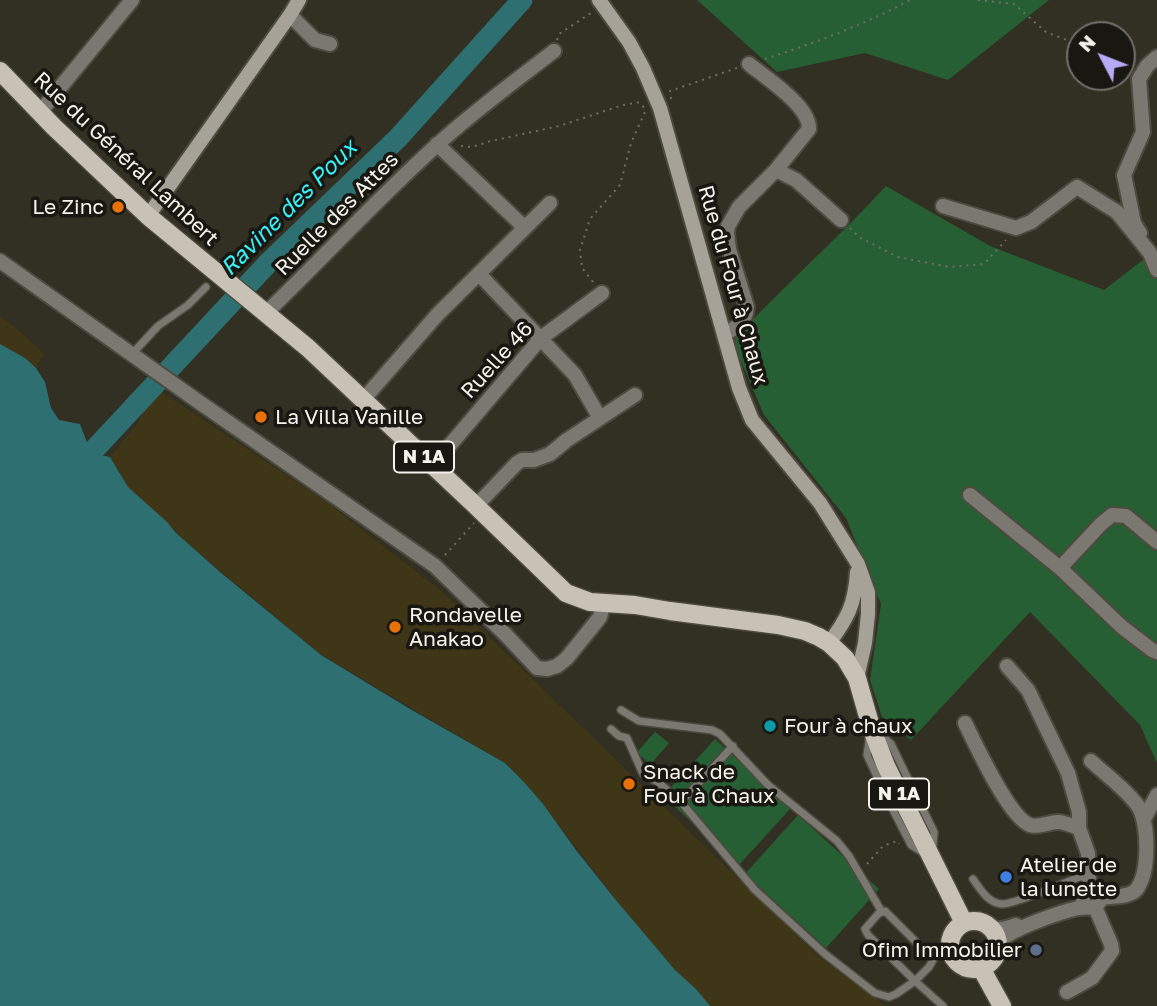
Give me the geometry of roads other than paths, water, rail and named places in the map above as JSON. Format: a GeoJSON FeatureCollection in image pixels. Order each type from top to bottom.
{"type":"FeatureCollection","features":[{"type":"Feature","properties":{"kind":"main road"},"geometry":{"type":"LineString","coordinates":[[148,216],[299,0]]}},
{"type":"Feature","properties":{"kind":"main road","name":"Rue du Four à Chaux"},"geometry":{"type":"LineString","coordinates":[[599,0],[629,42],[648,97],[679,171],[739,388],[752,420],[820,503],[858,564],[868,592],[868,614],[857,678]]}},
{"type":"Feature","properties":{"kind":"main road","name":"Rue du Général Lambert"},"geometry":{"type":"LineString","coordinates":[[0,72],[148,216],[308,348],[566,593],[590,602],[635,605],[805,631],[829,643],[845,657],[857,678],[886,766],[964,923]]}},
{"type":"Feature","properties":{"kind":"main road"},"geometry":{"type":"LineString","coordinates":[[829,643],[846,620],[856,593],[858,564]]}},
{"type":"Feature","properties":{"kind":"main road"},"geometry":{"type":"LineString","coordinates":[[977,921],[989,927],[997,937],[998,944],[993,959],[988,964],[981,968],[967,968],[944,954],[958,927],[964,923],[977,921]]}},
{"type":"Feature","properties":{"kind":"main road"},"geometry":{"type":"LineString","coordinates":[[981,968],[1002,1006]]}},
{"type":"Feature","properties":{"kind":"street"},"geometry":{"type":"LineString","coordinates":[[40,112],[132,0]]}},
{"type":"Feature","properties":{"kind":"street"},"geometry":{"type":"LineString","coordinates":[[290,15],[315,40],[330,44]]}},
{"type":"Feature","properties":{"kind":"street","name":"Ruelle des Attes"},"geometry":{"type":"LineString","coordinates":[[266,313],[370,209],[442,148],[495,96],[554,51]]}},
{"type":"Feature","properties":{"kind":"street"},"geometry":{"type":"LineString","coordinates":[[1157,57],[1139,79],[1143,132],[1124,175],[1134,223],[1157,270]]}},
{"type":"Feature","properties":{"kind":"street"},"geometry":{"type":"LineString","coordinates":[[724,334],[743,321],[747,307],[727,241],[728,226],[739,207],[808,133],[810,124],[799,105],[749,64]]}},
{"type":"Feature","properties":{"kind":"street"},"geometry":{"type":"LineString","coordinates":[[442,148],[525,228]]}},
{"type":"Feature","properties":{"kind":"street"},"geometry":{"type":"LineString","coordinates":[[776,170],[796,180],[841,220]]}},
{"type":"Feature","properties":{"kind":"street"},"geometry":{"type":"LineString","coordinates":[[943,206],[1016,228],[1031,222],[1077,187],[1117,212],[1150,253]]}},
{"type":"Feature","properties":{"kind":"street"},"geometry":{"type":"LineString","coordinates":[[363,400],[437,315],[550,203]]}},
{"type":"Feature","properties":{"kind":"street"},"geometry":{"type":"LineString","coordinates":[[0,261],[435,566],[537,668],[557,667],[567,658],[593,628],[600,617],[604,602]]}},
{"type":"Feature","properties":{"kind":"street"},"geometry":{"type":"LineString","coordinates":[[479,274],[575,375],[600,418]]}},
{"type":"Feature","properties":{"kind":"street","name":"Ruelle 46"},"geometry":{"type":"LineString","coordinates":[[433,466],[541,338],[602,293]]}},
{"type":"Feature","properties":{"kind":"street"},"geometry":{"type":"LineString","coordinates":[[479,509],[517,463],[550,454],[635,395]]}},
{"type":"Feature","properties":{"kind":"street"},"geometry":{"type":"LineString","coordinates":[[970,495],[1060,568],[1122,627],[1157,652]]}},
{"type":"Feature","properties":{"kind":"street"},"geometry":{"type":"LineString","coordinates":[[1060,568],[1112,515],[1125,516],[1157,542]]}},
{"type":"Feature","properties":{"kind":"street"},"geometry":{"type":"LineString","coordinates":[[1007,666],[1028,690],[1068,773],[1079,812],[1079,828],[1088,853],[1090,900],[1111,944],[1112,951],[1092,978],[1067,992]]}},
{"type":"Feature","properties":{"kind":"street"},"geometry":{"type":"LineString","coordinates":[[965,723],[990,773],[1021,818],[1029,825],[1058,822],[1079,828]]}},
{"type":"Feature","properties":{"kind":"street"},"geometry":{"type":"LineString","coordinates":[[989,927],[1011,927],[1090,900],[1130,894],[1136,889],[1143,875],[1146,848],[1144,819],[1137,805],[1091,761]]}},
{"type":"Feature","properties":{"kind":"street"},"geometry":{"type":"LineString","coordinates":[[1144,819],[1157,795]]}},
{"type":"Feature","properties":{"kind":"street"},"geometry":{"type":"LineString","coordinates":[[998,944],[1004,936],[1012,932],[1090,900]]}},
{"type":"Feature","properties":{"kind":"lane"},"geometry":{"type":"LineString","coordinates":[[136,357],[158,326],[188,305],[206,287]]}},
{"type":"Feature","properties":{"kind":"lane"},"geometry":{"type":"LineString","coordinates":[[621,710],[639,721],[712,730],[720,734],[768,785],[837,841],[849,856],[882,912]]}},
{"type":"Feature","properties":{"kind":"lane"},"geometry":{"type":"LineString","coordinates":[[871,727],[867,755],[910,843],[932,858]]}},
{"type":"Feature","properties":{"kind":"lane"},"geometry":{"type":"LineString","coordinates":[[611,729],[619,736],[627,738],[643,774],[659,783],[681,802],[755,890],[825,954],[875,993],[889,997],[897,994],[944,954]]}},
{"type":"Feature","properties":{"kind":"lane"},"geometry":{"type":"LineString","coordinates":[[681,802],[733,747]]}},
{"type":"Feature","properties":{"kind":"lane"},"geometry":{"type":"LineString","coordinates":[[973,879],[985,897],[1002,904],[1088,873]]}},
{"type":"Feature","properties":{"kind":"lane"},"geometry":{"type":"LineString","coordinates":[[943,1006],[868,935],[865,929],[885,911],[925,952],[944,954]]}},
{"type":"Feature","properties":{"kind":"water"},"geometry":{"type":"Polygon","coordinates":[[[0,344],[25,358],[36,368],[45,382],[51,408],[59,420],[80,424],[91,453],[110,457],[128,487],[220,572],[321,655],[505,763],[543,804],[615,899],[675,970],[710,1006],[0,1006],[0,344]]]}},
{"type":"Feature","properties":{"kind":"waterway","name":"Ravine des Poux"},"geometry":{"type":"LineString","coordinates":[[91,453],[270,261],[398,138],[522,0]]}},
{"type":"Feature","properties":{"kind":"place","name":"Le Zinc"},"geometry":{"type":"Point","coordinates":[118,207]}},
{"type":"Feature","properties":{"kind":"place","name":"La Villa Vanille"},"geometry":{"type":"Point","coordinates":[261,417]}},
{"type":"Feature","properties":{"kind":"place","name":"Rondavelle Anakao"},"geometry":{"type":"Point","coordinates":[395,627]}},
{"type":"Feature","properties":{"kind":"place","name":"Four à chaux"},"geometry":{"type":"Point","coordinates":[770,726]}},
{"type":"Feature","properties":{"kind":"place","name":"Snack de Four à Chaux"},"geometry":{"type":"Point","coordinates":[629,784]}},
{"type":"Feature","properties":{"kind":"place","name":"Atelier de la lunette"},"geometry":{"type":"Point","coordinates":[1006,877]}},
{"type":"Feature","properties":{"kind":"place","name":"Ofim Immobilier"},"geometry":{"type":"Point","coordinates":[1036,950]}}]}
